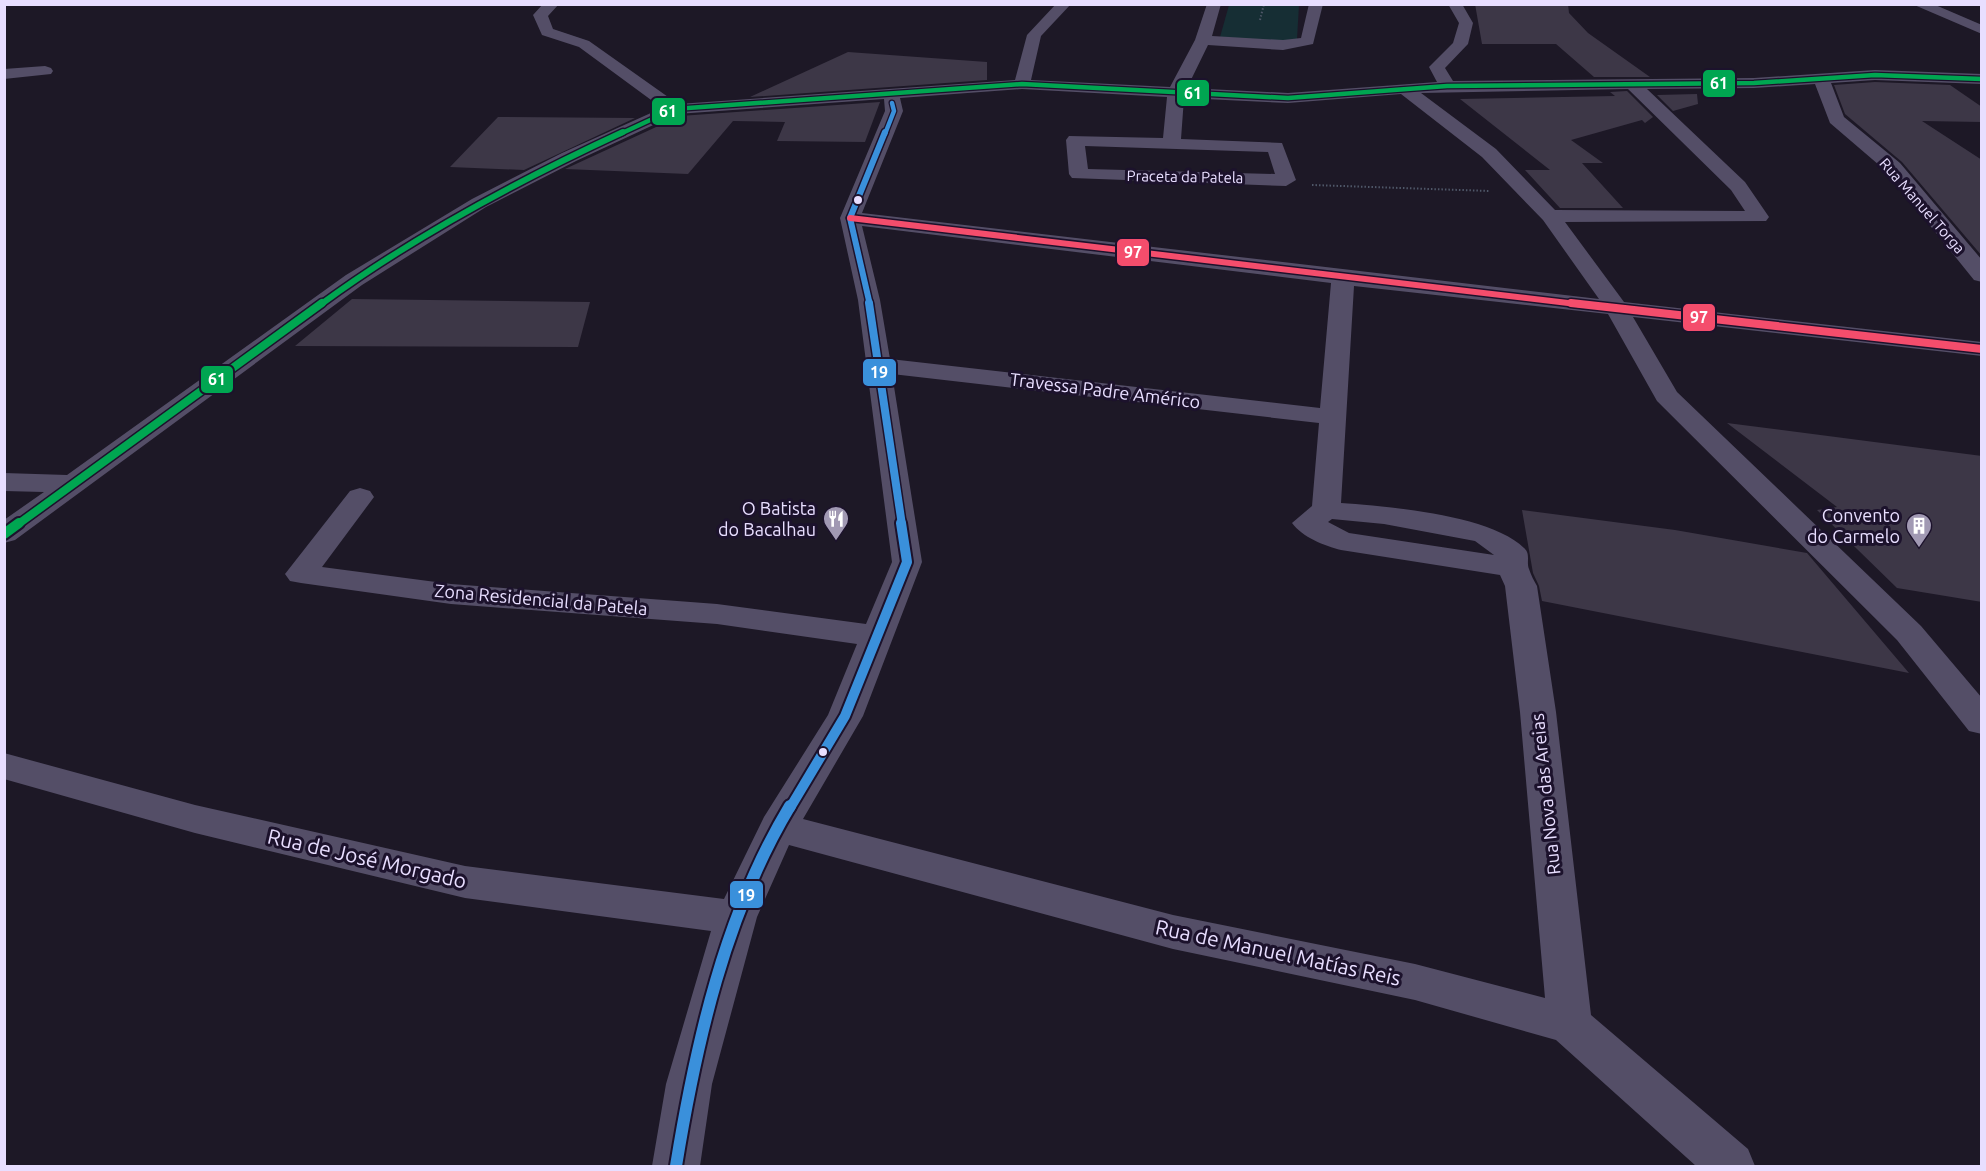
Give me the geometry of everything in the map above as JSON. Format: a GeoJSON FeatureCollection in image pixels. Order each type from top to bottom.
{"type":"FeatureCollection","features":[{"type":"Feature","properties":{"kind":"street"},"geometry":{"type":"LineString","coordinates":[[552,4],[540,15],[547,32],[584,44],[674,109]]}},
{"type":"Feature","properties":{"kind":"street"},"geometry":{"type":"LineString","coordinates":[[1022,84],[1034,35],[1064,4]]}},
{"type":"Feature","properties":{"kind":"street"},"geometry":{"type":"LineString","coordinates":[[1176,92],[1203,40],[1214,4]]}},
{"type":"Feature","properties":{"kind":"street"},"geometry":{"type":"LineString","coordinates":[[1203,40],[1283,45],[1308,41],[1316,4]]}},
{"type":"Feature","properties":{"kind":"street"},"geometry":{"type":"LineString","coordinates":[[1447,86],[1437,67],[1460,44],[1466,23],[1455,4]]}},
{"type":"Feature","properties":{"kind":"street"},"geometry":{"type":"LineString","coordinates":[[1919,4],[1982,30]]}},
{"type":"Feature","properties":{"kind":"street"},"geometry":{"type":"LineString","coordinates":[[4,74],[45,71]]}},
{"type":"Feature","properties":{"kind":"street"},"geometry":{"type":"LineString","coordinates":[[4,534],[354,280],[479,203],[569,157],[674,109],[1022,84],[1288,98],[1447,86],[1822,81],[1875,75],[1982,80]]}},
{"type":"Feature","properties":{"kind":"street","name":"Rua Manuel Torga"},"geometry":{"type":"LineString","coordinates":[[1822,81],[1836,119],[1893,167],[1982,275]]}},
{"type":"Feature","properties":{"kind":"street"},"geometry":{"type":"LineString","coordinates":[[1550,216],[1759,217],[1738,186],[1632,84]]}},
{"type":"Feature","properties":{"kind":"street"},"geometry":{"type":"LineString","coordinates":[[1406,90],[1489,153],[1550,216],[1617,309],[1666,396],[1909,633],[1982,722]]}},
{"type":"Feature","properties":{"kind":"street","name":"Praceta da Patela"},"geometry":{"type":"LineString","coordinates":[[1172,144],[1176,92]]}},
{"type":"Feature","properties":{"kind":"street"},"geometry":{"type":"LineString","coordinates":[[676,1167],[689,1084],[736,916],[778,827],[845,716],[908,562],[869,300],[850,218],[894,111],[891,93]]}},
{"type":"Feature","properties":{"kind":"street","name":"Praceta da Patela"},"geometry":{"type":"LineString","coordinates":[[1075,140],[1172,144],[1276,147],[1286,180],[1079,174],[1075,140]]}},
{"type":"Feature","properties":{"kind":"street"},"geometry":{"type":"LineString","coordinates":[[850,218],[1343,278],[1982,349]]}},
{"type":"Feature","properties":{"kind":"street","name":"Rua Nova das Areias"},"geometry":{"type":"LineString","coordinates":[[1343,278],[1326,510],[1384,515],[1484,534],[1513,554],[1512,567],[1521,586],[1538,712],[1569,1024]]}},
{"type":"Feature","properties":{"kind":"street","name":"Travessa Padre Américo"},"geometry":{"type":"LineString","coordinates":[[879,365],[1332,417]]}},
{"type":"Feature","properties":{"kind":"street"},"geometry":{"type":"LineString","coordinates":[[4,482],[73,484]]}},
{"type":"Feature","properties":{"kind":"street","name":"Zona Residencial da Patela"},"geometry":{"type":"LineString","coordinates":[[360,496],[301,574],[451,594],[717,614],[878,636]]}},
{"type":"Feature","properties":{"kind":"street","name":"Rua de José Morgado"},"geometry":{"type":"LineString","coordinates":[[4,766],[195,819],[465,882],[736,916]]}},
{"type":"Feature","properties":{"kind":"street","name":"Rua de Manuel Matías Reis"},"geometry":{"type":"LineString","coordinates":[[778,827],[1173,933],[1414,982],[1569,1024],[1731,1167]]}},
{"type":"Feature","properties":{"kind":"path"},"geometry":{"type":"LineString","coordinates":[[1303,185],[1527,192]]}},
{"type":"Feature","properties":{"kind":"green space"},"geometry":{"type":"Polygon","coordinates":[[[1229,5],[1299,5],[1297,39],[1286,42],[1220,37],[1229,5]]]}},
{"type":"Feature","properties":{"kind":"building"},"geometry":{"type":"Polygon","coordinates":[[[1475,4],[1568,4],[1569,13],[1588,33],[1650,77],[1594,77],[1556,44],[1482,44],[1475,4]]]}},
{"type":"Feature","properties":{"kind":"building"},"geometry":{"type":"Polygon","coordinates":[[[848,52],[987,62],[987,80],[750,97],[848,52]]]}},
{"type":"Feature","properties":{"kind":"building"},"geometry":{"type":"Polygon","coordinates":[[[1875,82],[1950,85],[1982,107],[1982,122],[1922,121],[1982,160],[1982,256],[1902,162],[1845,114],[1834,85],[1875,82]]]}},
{"type":"Feature","properties":{"kind":"building"},"geometry":{"type":"Polygon","coordinates":[[[1627,91],[1653,117],[1645,123],[1642,120],[1571,140],[1603,163],[1582,163],[1623,208],[1560,208],[1525,170],[1550,170],[1460,99],[1615,96],[1610,92],[1627,91]]]}},
{"type":"Feature","properties":{"kind":"building"},"geometry":{"type":"Polygon","coordinates":[[[1697,94],[1698,104],[1673,111],[1657,95],[1697,94]]]}},
{"type":"Feature","properties":{"kind":"building"},"geometry":{"type":"Polygon","coordinates":[[[880,102],[865,142],[777,141],[785,122],[733,121],[688,174],[565,169],[680,116],[880,102]]]}},
{"type":"Feature","properties":{"kind":"building"},"geometry":{"type":"Polygon","coordinates":[[[498,117],[635,118],[524,170],[450,167],[498,117]]]}},
{"type":"Feature","properties":{"kind":"building"},"geometry":{"type":"Polygon","coordinates":[[[352,299],[590,302],[578,347],[295,346],[352,299]]]}},
{"type":"Feature","properties":{"kind":"building","name":"Convento do Carmelo"},"geometry":{"type":"Polygon","coordinates":[[[1727,423],[1982,456],[1982,602],[1897,588],[1817,510],[1837,507],[1727,423]]]}},
{"type":"Feature","properties":{"kind":"building"},"geometry":{"type":"Polygon","coordinates":[[[1522,510],[1675,530],[1807,553],[1909,673],[1542,601],[1533,573],[1522,510]]]}},
{"type":"Feature","properties":{"kind":"transit line","name":"61"},"geometry":{"type":"LineString","coordinates":[[4,534],[354,280],[479,203],[569,157],[674,109],[1022,84],[1288,98],[1447,86],[1754,83],[1875,75],[1982,79]]}},
{"type":"Feature","properties":{"kind":"transit line","name":"19"},"geometry":{"type":"LineString","coordinates":[[676,1166],[689,1084],[736,917],[778,827],[845,716],[907,562],[869,300],[850,218],[894,111],[892,103]]}},
{"type":"Feature","properties":{"kind":"transit line","name":"97"},"geometry":{"type":"LineString","coordinates":[[850,218],[1343,278],[1982,349]]}},
{"type":"Feature","properties":{"kind":"place","name":"O Batista do Bacalhau"},"geometry":{"type":"Point","coordinates":[836,542]}},
{"type":"Feature","properties":{"kind":"place","name":"Convento do Carmelo"},"geometry":{"type":"Point","coordinates":[1919,549]}}]}
